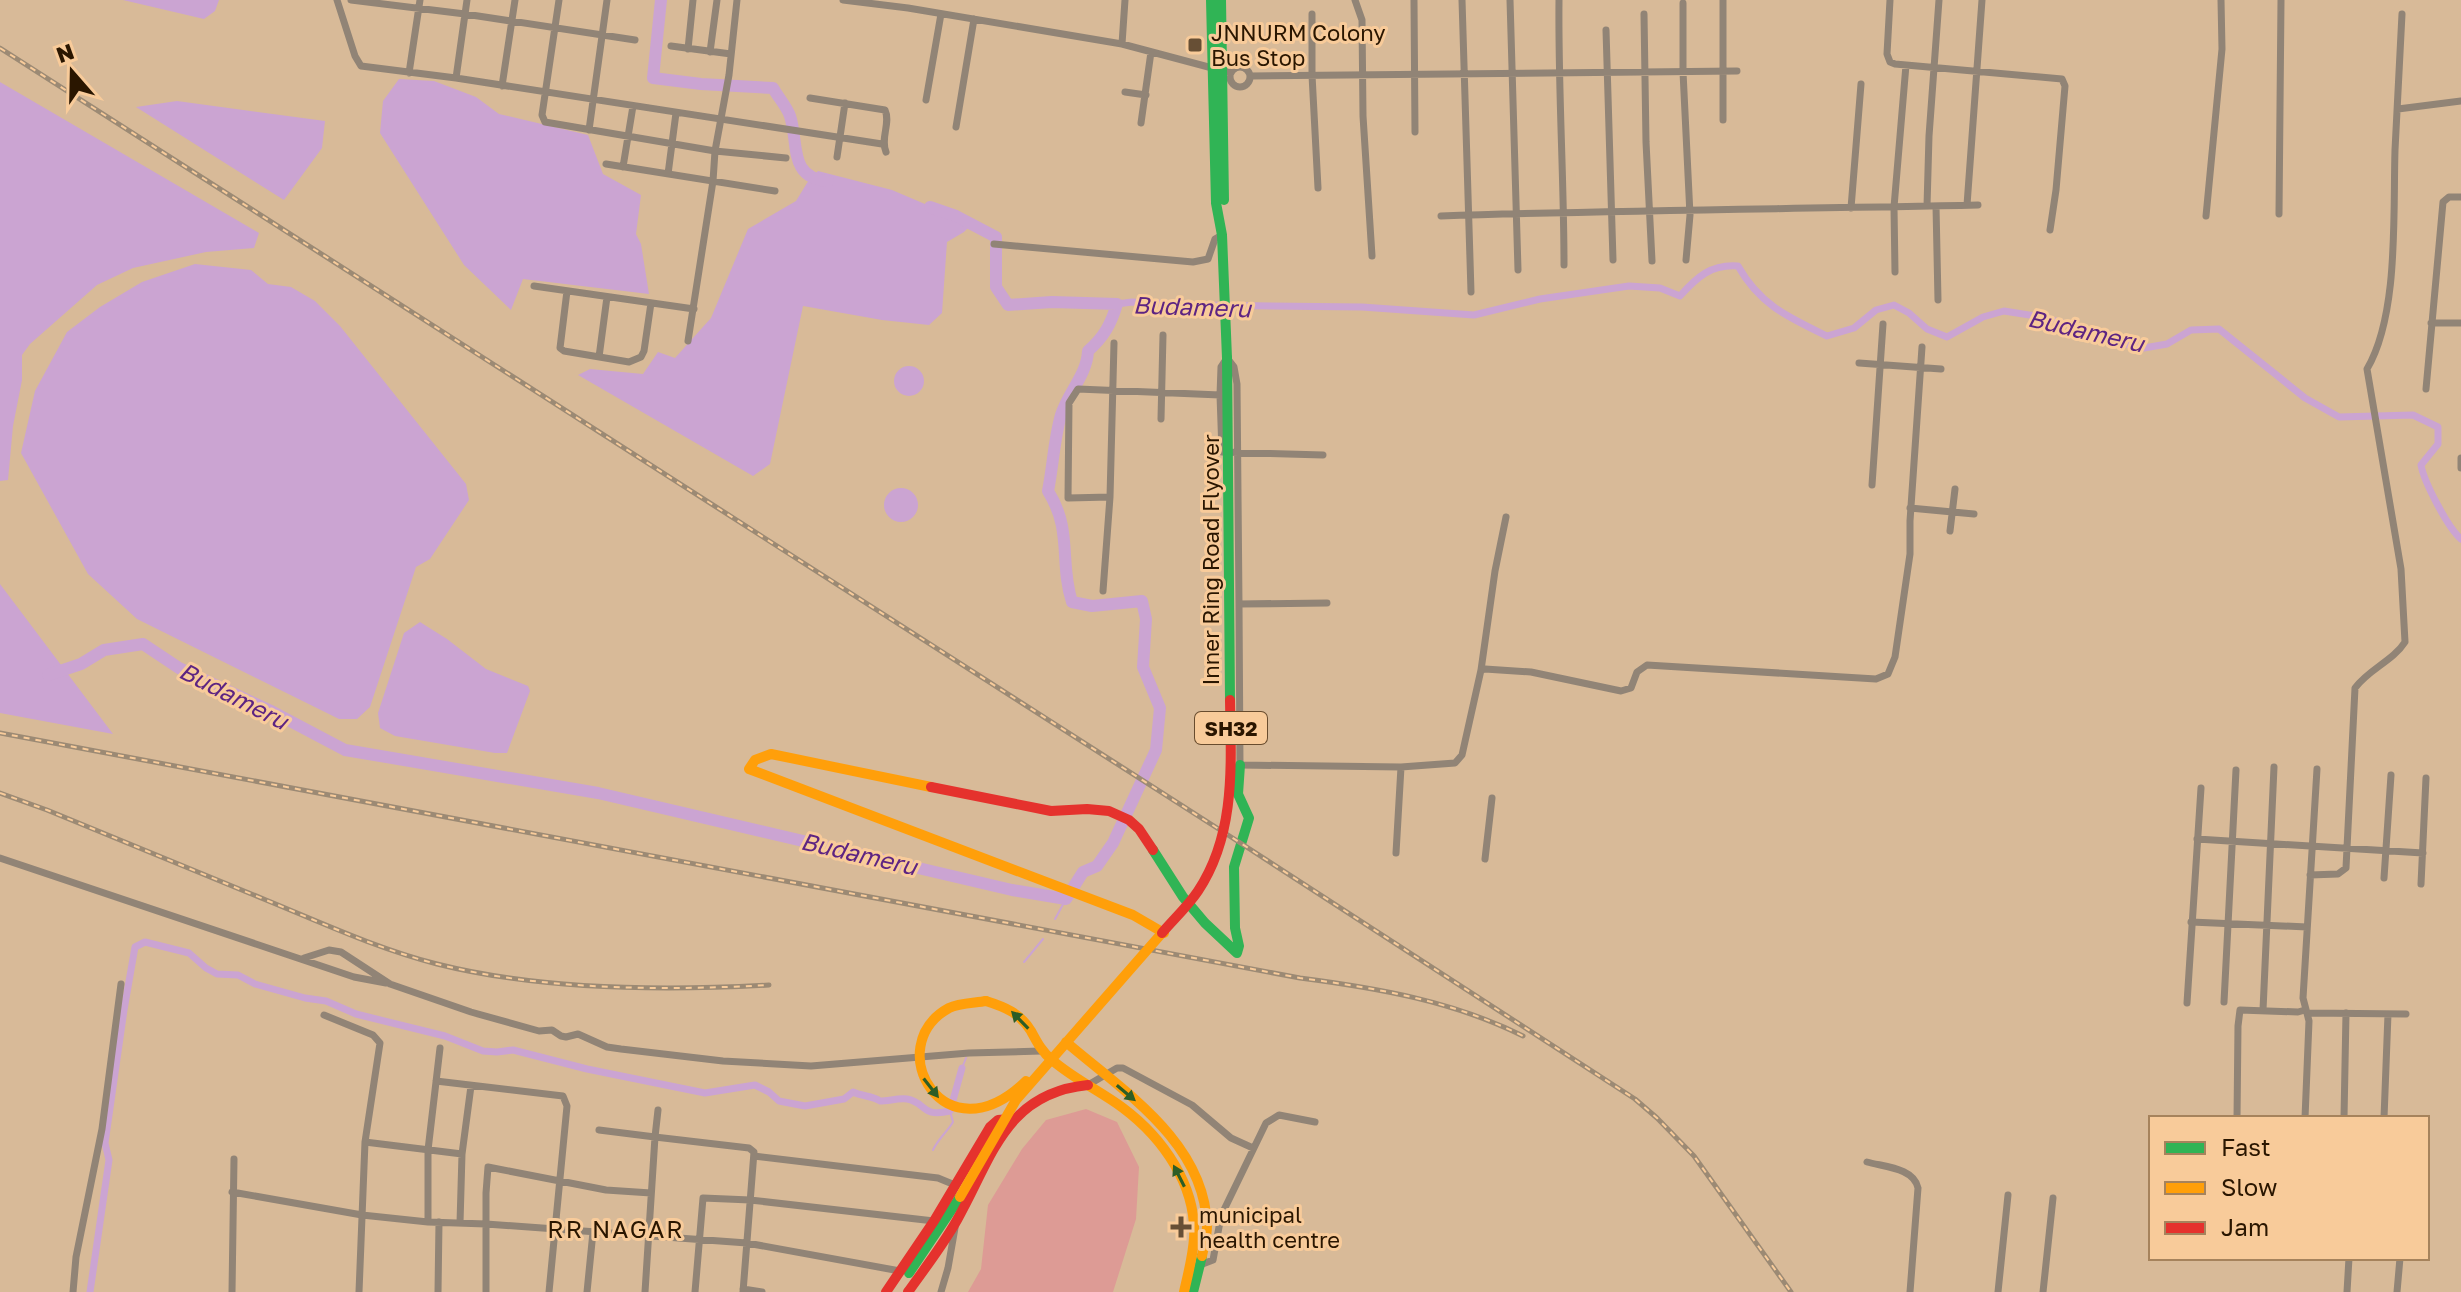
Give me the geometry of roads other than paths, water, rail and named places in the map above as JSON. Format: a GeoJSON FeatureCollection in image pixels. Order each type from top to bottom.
{"type":"FeatureCollection","features":[{"type":"Feature","properties":{"kind":"street"},"geometry":{"type":"LineString","coordinates":[[337,0],[361,66],[796,130],[884,148],[888,117],[885,110],[810,98]]}},
{"type":"Feature","properties":{"kind":"street"},"geometry":{"type":"LineString","coordinates":[[351,0],[420,4],[512,22],[635,40]]}},
{"type":"Feature","properties":{"kind":"street"},"geometry":{"type":"LineString","coordinates":[[456,78],[467,0]]}},
{"type":"Feature","properties":{"kind":"street"},"geometry":{"type":"LineString","coordinates":[[502,86],[515,0]]}},
{"type":"Feature","properties":{"kind":"street"},"geometry":{"type":"LineString","coordinates":[[559,0],[542,115],[545,122],[715,151],[786,158]]}},
{"type":"Feature","properties":{"kind":"street"},"geometry":{"type":"LineString","coordinates":[[589,130],[607,0]]}},
{"type":"Feature","properties":{"kind":"street"},"geometry":{"type":"LineString","coordinates":[[688,49],[693,0]]}},
{"type":"Feature","properties":{"kind":"street"},"geometry":{"type":"LineString","coordinates":[[710,52],[717,0]]}},
{"type":"Feature","properties":{"kind":"street"},"geometry":{"type":"LineString","coordinates":[[688,341],[729,75],[737,0]]}},
{"type":"Feature","properties":{"kind":"street"},"geometry":{"type":"LineString","coordinates":[[843,0],[908,4],[941,14],[1122,44],[1222,70],[1242,67],[1250,76],[1247,84],[1238,87],[1222,70]]}},
{"type":"Feature","properties":{"kind":"street"},"geometry":{"type":"LineString","coordinates":[[1122,44],[1125,0]]}},
{"type":"Feature","properties":{"kind":"street","name":"SH32"},"geometry":{"type":"LineString","coordinates":[[1211,0],[1222,70]]}},
{"type":"Feature","properties":{"kind":"street","name":"SH32"},"geometry":{"type":"LineString","coordinates":[[1221,0],[1222,70],[1216,203],[1222,235],[1227,358]]}},
{"type":"Feature","properties":{"kind":"street"},"geometry":{"type":"LineString","coordinates":[[1355,0],[1362,20],[1361,75],[1372,256]]}},
{"type":"Feature","properties":{"kind":"street"},"geometry":{"type":"LineString","coordinates":[[1414,0],[1415,132]]}},
{"type":"Feature","properties":{"kind":"street"},"geometry":{"type":"LineString","coordinates":[[1462,0],[1471,292]]}},
{"type":"Feature","properties":{"kind":"street"},"geometry":{"type":"LineString","coordinates":[[1510,0],[1518,270]]}},
{"type":"Feature","properties":{"kind":"street"},"geometry":{"type":"LineString","coordinates":[[1559,0],[1564,265]]}},
{"type":"Feature","properties":{"kind":"street"},"geometry":{"type":"LineString","coordinates":[[1723,0],[1723,120]]}},
{"type":"Feature","properties":{"kind":"street"},"geometry":{"type":"LineString","coordinates":[[1890,0],[1888,59],[1895,64],[2059,78],[2064,82],[2050,230]]}},
{"type":"Feature","properties":{"kind":"street"},"geometry":{"type":"LineString","coordinates":[[1938,300],[1929,136],[1939,0]]}},
{"type":"Feature","properties":{"kind":"street"},"geometry":{"type":"LineString","coordinates":[[1967,205],[1982,0]]}},
{"type":"Feature","properties":{"kind":"street"},"geometry":{"type":"LineString","coordinates":[[2206,216],[2222,49],[2221,0]]}},
{"type":"Feature","properties":{"kind":"street"},"geometry":{"type":"LineString","coordinates":[[2279,214],[2281,0]]}},
{"type":"Feature","properties":{"kind":"street"},"geometry":{"type":"LineString","coordinates":[[1683,3],[1690,211],[1686,260]]}},
{"type":"Feature","properties":{"kind":"street"},"geometry":{"type":"LineString","coordinates":[[409,73],[420,4]]}},
{"type":"Feature","properties":{"kind":"street"},"geometry":{"type":"LineString","coordinates":[[926,100],[941,14]]}},
{"type":"Feature","properties":{"kind":"street"},"geometry":{"type":"LineString","coordinates":[[1312,14],[1318,188]]}},
{"type":"Feature","properties":{"kind":"street"},"geometry":{"type":"LineString","coordinates":[[1644,14],[1652,261]]}},
{"type":"Feature","properties":{"kind":"street"},"geometry":{"type":"LineString","coordinates":[[2310,875],[2344,872],[2355,688],[2405,642],[2401,569],[2367,369],[2377,351],[2386,314],[2402,14]]}},
{"type":"Feature","properties":{"kind":"street"},"geometry":{"type":"LineString","coordinates":[[956,127],[974,19]]}},
{"type":"Feature","properties":{"kind":"street"},"geometry":{"type":"LineString","coordinates":[[1606,30],[1613,260]]}},
{"type":"Feature","properties":{"kind":"street"},"geometry":{"type":"LineString","coordinates":[[671,46],[731,54]]}},
{"type":"Feature","properties":{"kind":"street"},"geometry":{"type":"LineString","coordinates":[[1141,123],[1151,52]]}},
{"type":"Feature","properties":{"kind":"street"},"geometry":{"type":"LineString","coordinates":[[1895,272],[1894,207],[1906,65]]}},
{"type":"Feature","properties":{"kind":"street"},"geometry":{"type":"LineString","coordinates":[[1250,76],[1737,71]]}},
{"type":"Feature","properties":{"kind":"street"},"geometry":{"type":"LineString","coordinates":[[1851,208],[1861,84]]}},
{"type":"Feature","properties":{"kind":"street"},"geometry":{"type":"LineString","coordinates":[[1125,92],[1146,95]]}},
{"type":"Feature","properties":{"kind":"street"},"geometry":{"type":"LineString","coordinates":[[2398,109],[2461,102]]}},
{"type":"Feature","properties":{"kind":"street"},"geometry":{"type":"LineString","coordinates":[[837,157],[845,103]]}},
{"type":"Feature","properties":{"kind":"street"},"geometry":{"type":"LineString","coordinates":[[623,167],[633,106]]}},
{"type":"Feature","properties":{"kind":"street"},"geometry":{"type":"LineString","coordinates":[[668,174],[676,113]]}},
{"type":"Feature","properties":{"kind":"street"},"geometry":{"type":"LineString","coordinates":[[606,164],[775,191]]}},
{"type":"Feature","properties":{"kind":"street"},"geometry":{"type":"LineString","coordinates":[[2426,389],[2443,202],[2449,197],[2461,197]]}},
{"type":"Feature","properties":{"kind":"street"},"geometry":{"type":"LineString","coordinates":[[1441,216],[1564,211],[1978,205]]}},
{"type":"Feature","properties":{"kind":"street"},"geometry":{"type":"LineString","coordinates":[[994,244],[1193,262],[1208,259],[1215,239],[1222,235]]}},
{"type":"Feature","properties":{"kind":"street"},"geometry":{"type":"LineString","coordinates":[[534,286],[694,309]]}},
{"type":"Feature","properties":{"kind":"street"},"geometry":{"type":"LineString","coordinates":[[567,291],[560,348],[629,362],[641,357],[651,303]]}},
{"type":"Feature","properties":{"kind":"street"},"geometry":{"type":"LineString","coordinates":[[599,357],[607,297]]}},
{"type":"Feature","properties":{"kind":"street"},"geometry":{"type":"LineString","coordinates":[[2431,323],[2461,323]]}},
{"type":"Feature","properties":{"kind":"street"},"geometry":{"type":"LineString","coordinates":[[1872,485],[1883,324]]}},
{"type":"Feature","properties":{"kind":"street"},"geometry":{"type":"LineString","coordinates":[[1161,419],[1163,335]]}},
{"type":"Feature","properties":{"kind":"street"},"geometry":{"type":"LineString","coordinates":[[1103,591],[1110,497],[1114,343]]}},
{"type":"Feature","properties":{"kind":"street"},"geometry":{"type":"LineString","coordinates":[[1481,670],[1531,672],[1621,691],[1631,688],[1637,672],[1647,665],[1883,677],[1892,668],[1895,657],[1910,554],[1910,508],[1922,347]]}},
{"type":"Feature","properties":{"kind":"street"},"geometry":{"type":"LineString","coordinates":[[1164,933],[1133,915],[752,771],[749,769],[750,763],[757,757],[771,754],[1051,811],[1098,809],[1117,813],[1130,819],[1146,838],[1183,897],[1237,953],[1234,867],[1249,818],[1238,794],[1240,765],[1237,452],[1237,384],[1234,367],[1227,358],[1221,367],[1220,382],[1222,452],[1237,452],[1323,455]]}},
{"type":"Feature","properties":{"kind":"street","name":"Inner Ring Road Flyover"},"geometry":{"type":"LineString","coordinates":[[1065,1044],[1197,893],[1208,876],[1223,838],[1230,799],[1227,358]]}},
{"type":"Feature","properties":{"kind":"street"},"geometry":{"type":"LineString","coordinates":[[1859,363],[1941,369]]}},
{"type":"Feature","properties":{"kind":"street"},"geometry":{"type":"LineString","coordinates":[[1110,497],[1068,498],[1069,403],[1078,389],[1220,395]]}},
{"type":"Feature","properties":{"kind":"street"},"geometry":{"type":"LineString","coordinates":[[2461,458],[2461,468]]}},
{"type":"Feature","properties":{"kind":"street"},"geometry":{"type":"LineString","coordinates":[[1950,531],[1955,489]]}},
{"type":"Feature","properties":{"kind":"street"},"geometry":{"type":"LineString","coordinates":[[1910,508],[1974,514]]}},
{"type":"Feature","properties":{"kind":"street"},"geometry":{"type":"LineString","coordinates":[[1240,765],[1401,767],[1459,761],[1481,670],[1506,517]]}},
{"type":"Feature","properties":{"kind":"street"},"geometry":{"type":"LineString","coordinates":[[1239,604],[1327,603]]}},
{"type":"Feature","properties":{"kind":"street"},"geometry":{"type":"LineString","coordinates":[[1396,853],[1401,767]]}},
{"type":"Feature","properties":{"kind":"street"},"geometry":{"type":"LineString","coordinates":[[2263,1010],[2274,767]]}},
{"type":"Feature","properties":{"kind":"street"},"geometry":{"type":"LineString","coordinates":[[2305,1116],[2307,1011],[2303,998],[2317,769]]}},
{"type":"Feature","properties":{"kind":"street"},"geometry":{"type":"LineString","coordinates":[[2224,1002],[2236,770]]}},
{"type":"Feature","properties":{"kind":"street"},"geometry":{"type":"LineString","coordinates":[[2384,878],[2391,775]]}},
{"type":"Feature","properties":{"kind":"street"},"geometry":{"type":"LineString","coordinates":[[2421,884],[2426,778]]}},
{"type":"Feature","properties":{"kind":"street"},"geometry":{"type":"LineString","coordinates":[[2187,1003],[2201,788]]}},
{"type":"Feature","properties":{"kind":"street"},"geometry":{"type":"LineString","coordinates":[[1485,859],[1492,798]]}},
{"type":"Feature","properties":{"kind":"street"},"geometry":{"type":"LineString","coordinates":[[2197,839],[2423,853]]}},
{"type":"Feature","properties":{"kind":"street"},"geometry":{"type":"LineString","coordinates":[[0,858],[354,977],[390,984],[539,1031],[552,1030],[566,1037],[578,1034],[607,1047],[723,1061],[811,1066],[969,1053],[1041,1051]]}},
{"type":"Feature","properties":{"kind":"street"},"geometry":{"type":"LineString","coordinates":[[2191,922],[2307,927]]}},
{"type":"Feature","properties":{"kind":"street"},"geometry":{"type":"LineString","coordinates":[[304,958],[329,950],[341,952],[390,984]]}},
{"type":"Feature","properties":{"kind":"street"},"geometry":{"type":"LineString","coordinates":[[73,1292],[76,1257],[102,1129],[121,984]]}},
{"type":"Feature","properties":{"kind":"street"},"geometry":{"type":"LineString","coordinates":[[1065,1044],[1007,1098],[991,1107],[968,1110],[947,1104],[928,1087],[920,1070],[918,1054],[923,1035],[932,1020],[949,1007],[986,1001],[1004,1006],[1027,1024],[1041,1051],[1051,1061],[1141,1122],[1158,1141],[1182,1180],[1190,1201],[1194,1226],[1192,1260],[1184,1292]]}},
{"type":"Feature","properties":{"kind":"street"},"geometry":{"type":"LineString","coordinates":[[2237,1116],[2240,1010],[2406,1014]]}},
{"type":"Feature","properties":{"kind":"street"},"geometry":{"type":"LineString","coordinates":[[2344,1116],[2346,1013]]}},
{"type":"Feature","properties":{"kind":"street"},"geometry":{"type":"LineString","coordinates":[[2384,1116],[2388,1014]]}},
{"type":"Feature","properties":{"kind":"street"},"geometry":{"type":"LineString","coordinates":[[324,1015],[373,1035],[380,1043],[365,1142],[359,1292]]}},
{"type":"Feature","properties":{"kind":"street"},"geometry":{"type":"LineString","coordinates":[[1065,1044],[1141,1106],[1173,1137],[1188,1158],[1205,1205],[1207,1229],[1193,1292]]}},
{"type":"Feature","properties":{"kind":"street"},"geometry":{"type":"LineString","coordinates":[[896,1292],[960,1197],[1016,1100],[1065,1044]]}},
{"type":"Feature","properties":{"kind":"street"},"geometry":{"type":"LineString","coordinates":[[428,1222],[428,1150],[440,1048]]}},
{"type":"Feature","properties":{"kind":"street"},"geometry":{"type":"LineString","coordinates":[[908,1292],[955,1222],[1004,1132],[1034,1102],[1048,1093],[1064,1087],[1088,1085],[1117,1068],[1123,1068],[1192,1105],[1231,1138],[1253,1148]]}},
{"type":"Feature","properties":{"kind":"street"},"geometry":{"type":"LineString","coordinates":[[436,1081],[563,1096],[567,1106],[549,1292]]}},
{"type":"Feature","properties":{"kind":"street"},"geometry":{"type":"LineString","coordinates":[[460,1223],[462,1154],[471,1086]]}},
{"type":"Feature","properties":{"kind":"street"},"geometry":{"type":"LineString","coordinates":[[645,1292],[658,1110]]}},
{"type":"Feature","properties":{"kind":"street"},"geometry":{"type":"LineString","coordinates":[[1201,1260],[1213,1260],[1221,1216],[1266,1123],[1279,1115],[1315,1122]]}},
{"type":"Feature","properties":{"kind":"street"},"geometry":{"type":"LineString","coordinates":[[886,1292],[934,1221],[990,1127],[998,1120],[1015,1119]]}},
{"type":"Feature","properties":{"kind":"street"},"geometry":{"type":"LineString","coordinates":[[599,1130],[749,1148],[754,1152],[743,1291],[762,1292]]}},
{"type":"Feature","properties":{"kind":"street"},"geometry":{"type":"LineString","coordinates":[[365,1142],[462,1154]]}},
{"type":"Feature","properties":{"kind":"street"},"geometry":{"type":"LineString","coordinates":[[754,1156],[938,1178],[955,1185]]}},
{"type":"Feature","properties":{"kind":"street"},"geometry":{"type":"LineString","coordinates":[[232,1292],[234,1159]]}},
{"type":"Feature","properties":{"kind":"street"},"geometry":{"type":"LineString","coordinates":[[1867,1162],[1910,1174],[1917,1181],[1910,1292]]}},
{"type":"Feature","properties":{"kind":"street"},"geometry":{"type":"LineString","coordinates":[[486,1292],[488,1167],[606,1190],[651,1193]]}},
{"type":"Feature","properties":{"kind":"street"},"geometry":{"type":"LineString","coordinates":[[232,1192],[362,1215],[428,1222],[747,1243],[900,1271]]}},
{"type":"Feature","properties":{"kind":"street"},"geometry":{"type":"LineString","coordinates":[[1998,1292],[2008,1195]]}},
{"type":"Feature","properties":{"kind":"street"},"geometry":{"type":"LineString","coordinates":[[695,1292],[703,1198],[750,1200],[934,1221]]}},
{"type":"Feature","properties":{"kind":"street"},"geometry":{"type":"LineString","coordinates":[[2043,1292],[2053,1198]]}},
{"type":"Feature","properties":{"kind":"street"},"geometry":{"type":"LineString","coordinates":[[438,1292],[439,1222]]}},
{"type":"Feature","properties":{"kind":"street"},"geometry":{"type":"LineString","coordinates":[[941,1292],[955,1222]]}},
{"type":"Feature","properties":{"kind":"street"},"geometry":{"type":"LineString","coordinates":[[587,1292],[593,1232]]}},
{"type":"Feature","properties":{"kind":"street"},"geometry":{"type":"LineString","coordinates":[[2347,1292],[2349,1260]]}},
{"type":"Feature","properties":{"kind":"street"},"geometry":{"type":"LineString","coordinates":[[2397,1292],[2400,1260]]}},
{"type":"Feature","properties":{"kind":"waterway"},"geometry":{"type":"LineString","coordinates":[[661,0],[653,78],[773,88],[790,116],[801,166],[806,173],[828,181]]}},
{"type":"Feature","properties":{"kind":"waterway","name":"Budameru"},"geometry":{"type":"LineString","coordinates":[[48,675],[81,664],[104,650],[143,644],[179,668],[345,750],[598,793],[1012,890],[1066,899],[1083,872],[1097,866],[1113,843],[1156,750],[1160,708],[1143,667],[1146,619],[1142,601],[1092,606],[1072,602],[1060,519],[1048,491],[1061,415],[1084,368],[1088,351],[1106,330],[1117,304],[1052,302],[1008,305],[996,287],[996,237],[956,216],[930,207]]}},
{"type":"Feature","properties":{"kind":"waterway","name":"Budameru"},"geometry":{"type":"LineString","coordinates":[[1117,304],[1362,307],[1474,315],[1540,299],[1629,286],[1660,288],[1680,296],[1705,273],[1720,267],[1738,266],[1756,291],[1776,308],[1827,336],[1854,328],[1876,310],[1894,305],[1927,329],[1947,337],[1983,317],[2004,311],[2042,317],[2098,333],[2116,342],[2144,348],[2167,344],[2191,330],[2219,329],[2305,398],[2339,417],[2413,415],[2438,427],[2438,444],[2421,465],[2437,504],[2461,539]]}},
{"type":"Feature","properties":{"kind":"waterway"},"geometry":{"type":"LineString","coordinates":[[1055,919],[1066,899]]}},
{"type":"Feature","properties":{"kind":"waterway"},"geometry":{"type":"LineString","coordinates":[[1024,962],[1043,939]]}},
{"type":"Feature","properties":{"kind":"waterway"},"geometry":{"type":"LineString","coordinates":[[90,1292],[109,1160],[105,1143],[124,1010],[135,947],[145,942],[189,953],[217,974],[238,975],[255,984],[326,1001],[356,1014],[445,1036],[483,1051],[513,1050],[705,1093],[755,1085],[779,1101],[805,1106],[844,1099],[853,1092],[880,1101],[907,1099],[929,1111],[941,1113],[950,1111],[962,1068]]}},
{"type":"Feature","properties":{"kind":"waterway"},"geometry":{"type":"LineString","coordinates":[[962,1068],[966,1058]]}},
{"type":"Feature","properties":{"kind":"waterway"},"geometry":{"type":"LineString","coordinates":[[933,1150],[953,1122],[950,1111]]}},
{"type":"Feature","properties":{"kind":"railway"},"geometry":{"type":"LineString","coordinates":[[0,48],[1635,1099],[1694,1156],[1791,1292]]}},
{"type":"Feature","properties":{"kind":"railway"},"geometry":{"type":"LineString","coordinates":[[0,733],[1300,978],[1357,986],[1442,1005],[1523,1036]]}},
{"type":"Feature","properties":{"kind":"railway"},"geometry":{"type":"LineString","coordinates":[[0,793],[350,935],[437,964],[476,973],[559,984],[645,988],[769,985]]}},
{"type":"Feature","properties":{"kind":"place","name":"JNNURM Colony Bus Stop"},"geometry":{"type":"Point","coordinates":[1195,45]}},
{"type":"Feature","properties":{"kind":"place","name":"municipal health centre"},"geometry":{"type":"Point","coordinates":[1181,1227]}},
{"type":"Feature","properties":{"kind":"district","name":"RR NAGAR"},"geometry":{"type":"Point","coordinates":[616,1228]}}]}
